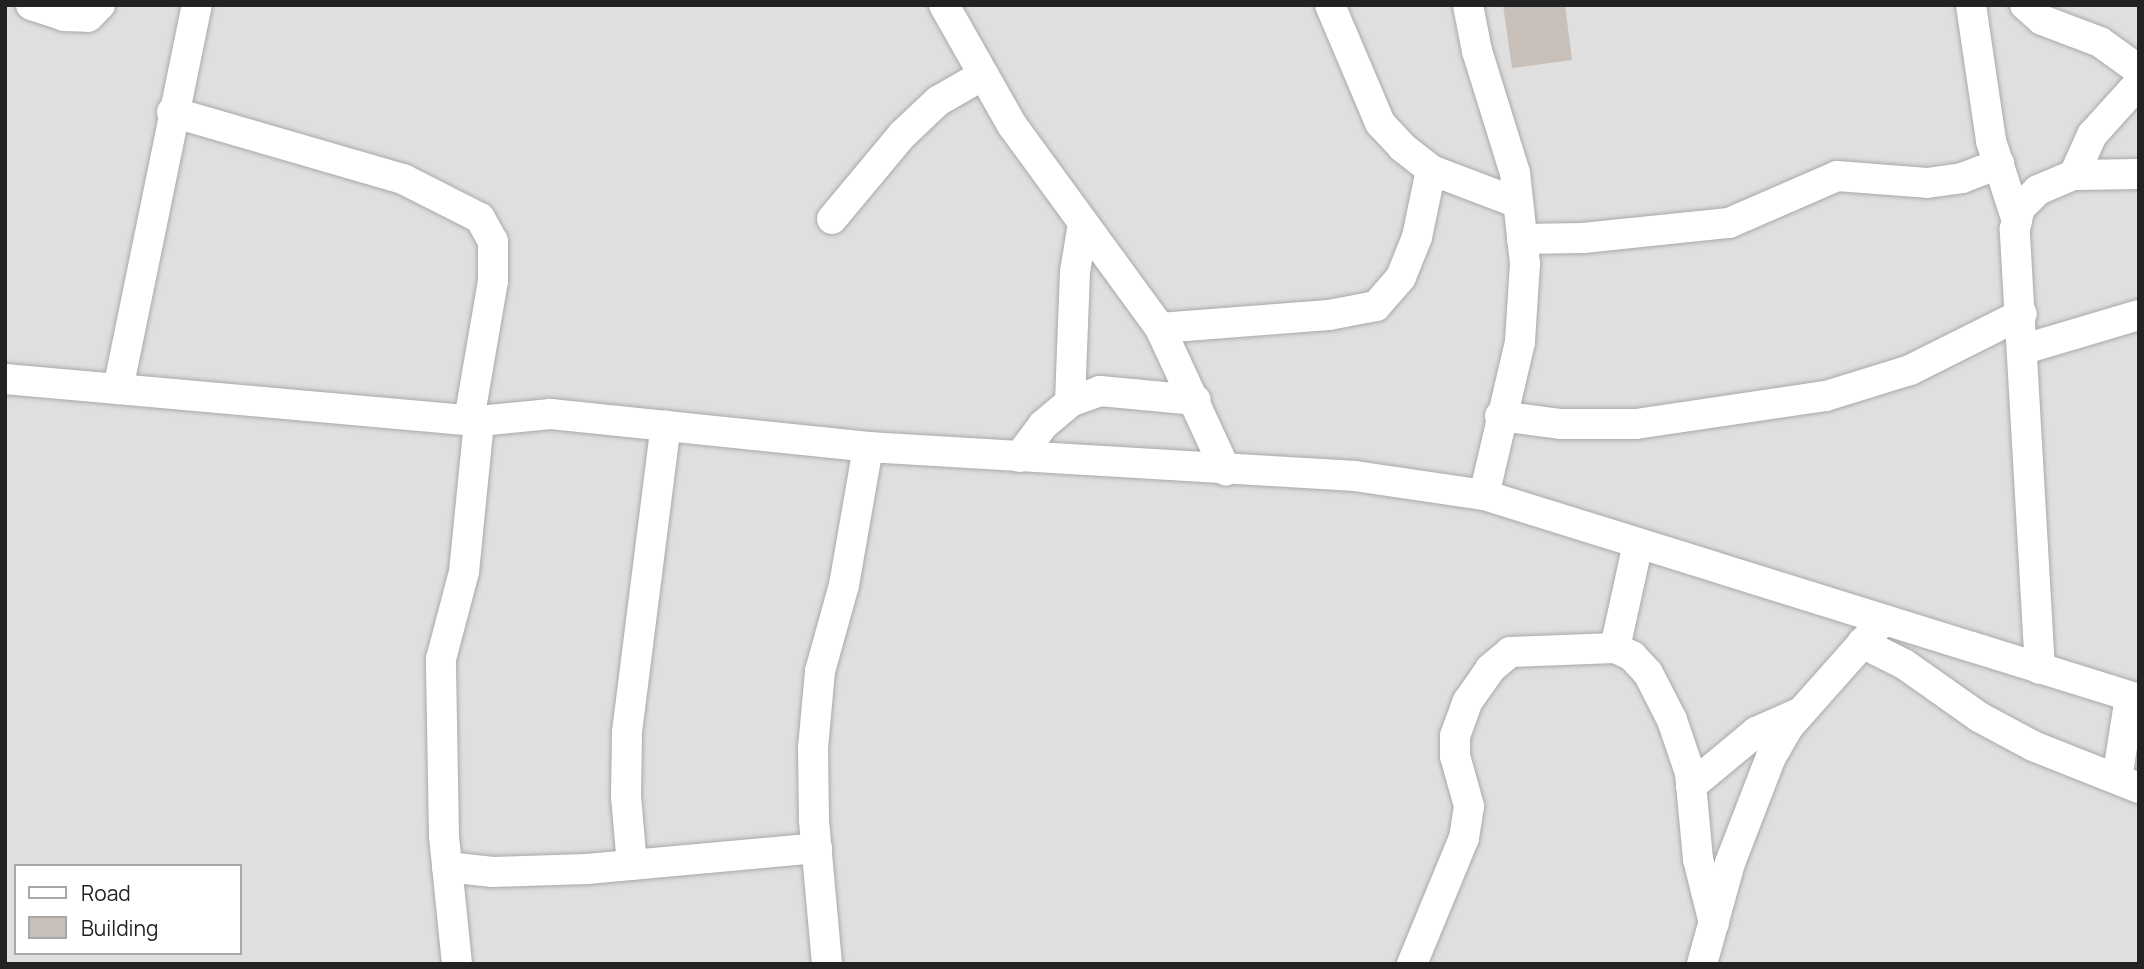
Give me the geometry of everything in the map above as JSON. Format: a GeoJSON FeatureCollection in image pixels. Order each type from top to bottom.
{"type":"FeatureCollection","features":[{"type":"Feature","properties":{"kind":"street"},"geometry":{"type":"LineString","coordinates":[[31,5],[64,16],[88,17],[100,5]]}},
{"type":"Feature","properties":{"kind":"street"},"geometry":{"type":"LineString","coordinates":[[118,389],[172,111],[197,5]]}},
{"type":"Feature","properties":{"kind":"street"},"geometry":{"type":"LineString","coordinates":[[1330,5],[1380,123],[1431,170],[1518,203]]}},
{"type":"Feature","properties":{"kind":"street"},"geometry":{"type":"LineString","coordinates":[[1468,5],[1477,51],[1516,173],[1522,239],[1520,342],[1500,416],[1484,495]]}},
{"type":"Feature","properties":{"kind":"street"},"geometry":{"type":"LineString","coordinates":[[1971,5],[1991,141],[2017,221],[2040,669]]}},
{"type":"Feature","properties":{"kind":"street"},"geometry":{"type":"LineString","coordinates":[[2025,5],[2042,20],[2100,42],[2139,70]]}},
{"type":"Feature","properties":{"kind":"street"},"geometry":{"type":"LineString","coordinates":[[951,8],[1012,125],[1160,328],[1196,400],[1226,471]]}},
{"type":"Feature","properties":{"kind":"street"},"geometry":{"type":"LineString","coordinates":[[832,219],[911,126],[938,101],[984,75]]}},
{"type":"Feature","properties":{"kind":"street"},"geometry":{"type":"LineString","coordinates":[[2074,175],[2092,135],[2139,83]]}},
{"type":"Feature","properties":{"kind":"street"},"geometry":{"type":"LineString","coordinates":[[172,111],[403,179],[481,218],[493,241],[493,281],[474,421],[464,572],[441,659],[447,867],[457,964]]}},
{"type":"Feature","properties":{"kind":"street"},"geometry":{"type":"LineString","coordinates":[[1522,239],[1583,238],[1730,223],[1837,176],[1927,183],[1962,178],[1999,164]]}},
{"type":"Feature","properties":{"kind":"street"},"geometry":{"type":"LineString","coordinates":[[1160,328],[1329,315],[1376,306],[1401,277],[1409,257],[1431,170]]}},
{"type":"Feature","properties":{"kind":"street"},"geometry":{"type":"LineString","coordinates":[[2017,221],[2020,208],[2038,191],[2074,175],[2139,174]]}},
{"type":"Feature","properties":{"kind":"street"},"geometry":{"type":"LineString","coordinates":[[1070,402],[1075,272],[1083,223]]}},
{"type":"Feature","properties":{"kind":"street"},"geometry":{"type":"LineString","coordinates":[[1500,416],[1560,424],[1636,424],[1826,396],[1910,370],[2022,314]]}},
{"type":"Feature","properties":{"kind":"street"},"geometry":{"type":"LineString","coordinates":[[2024,349],[2139,315]]}},
{"type":"Feature","properties":{"kind":"street"},"geometry":{"type":"LineString","coordinates":[[5,379],[474,421],[551,414],[868,447],[1226,471],[1355,476],[1484,495],[2134,698],[2128,784],[2011,734],[1904,664],[1862,643]]}},
{"type":"Feature","properties":{"kind":"street"},"geometry":{"type":"LineString","coordinates":[[1019,457],[1043,425],[1070,402],[1100,391],[1196,400]]}},
{"type":"Feature","properties":{"kind":"street"},"geometry":{"type":"LineString","coordinates":[[632,865],[626,797],[627,732],[666,425]]}},
{"type":"Feature","properties":{"kind":"street"},"geometry":{"type":"LineString","coordinates":[[827,964],[817,848],[813,748],[820,671],[844,585],[868,447]]}},
{"type":"Feature","properties":{"kind":"street"},"geometry":{"type":"LineString","coordinates":[[1615,648],[1638,542]]}},
{"type":"Feature","properties":{"kind":"street"},"geometry":{"type":"LineString","coordinates":[[1702,964],[1753,798],[1771,757],[1800,713],[1883,620]]}},
{"type":"Feature","properties":{"kind":"street"},"geometry":{"type":"LineString","coordinates":[[1412,964],[1464,838],[1469,806],[1455,746],[1468,701],[1490,669],[1510,652],[1615,648],[1632,656],[1648,673],[1679,738],[1691,786],[1698,859],[1714,923]]}},
{"type":"Feature","properties":{"kind":"street"},"geometry":{"type":"LineString","coordinates":[[1691,786],[1756,732],[1800,713]]}},
{"type":"Feature","properties":{"kind":"street"},"geometry":{"type":"LineString","coordinates":[[447,867],[493,872],[632,865],[817,848]]}},
{"type":"Feature","properties":{"kind":"shaded area"},"geometry":{"type":"Polygon","coordinates":[[[5,5],[2139,5],[2139,964],[5,964],[5,5]]]}},
{"type":"Feature","properties":{"kind":"building"},"geometry":{"type":"Polygon","coordinates":[[[1503,5],[1565,5],[1572,60],[1512,68],[1503,5]]]}}]}
